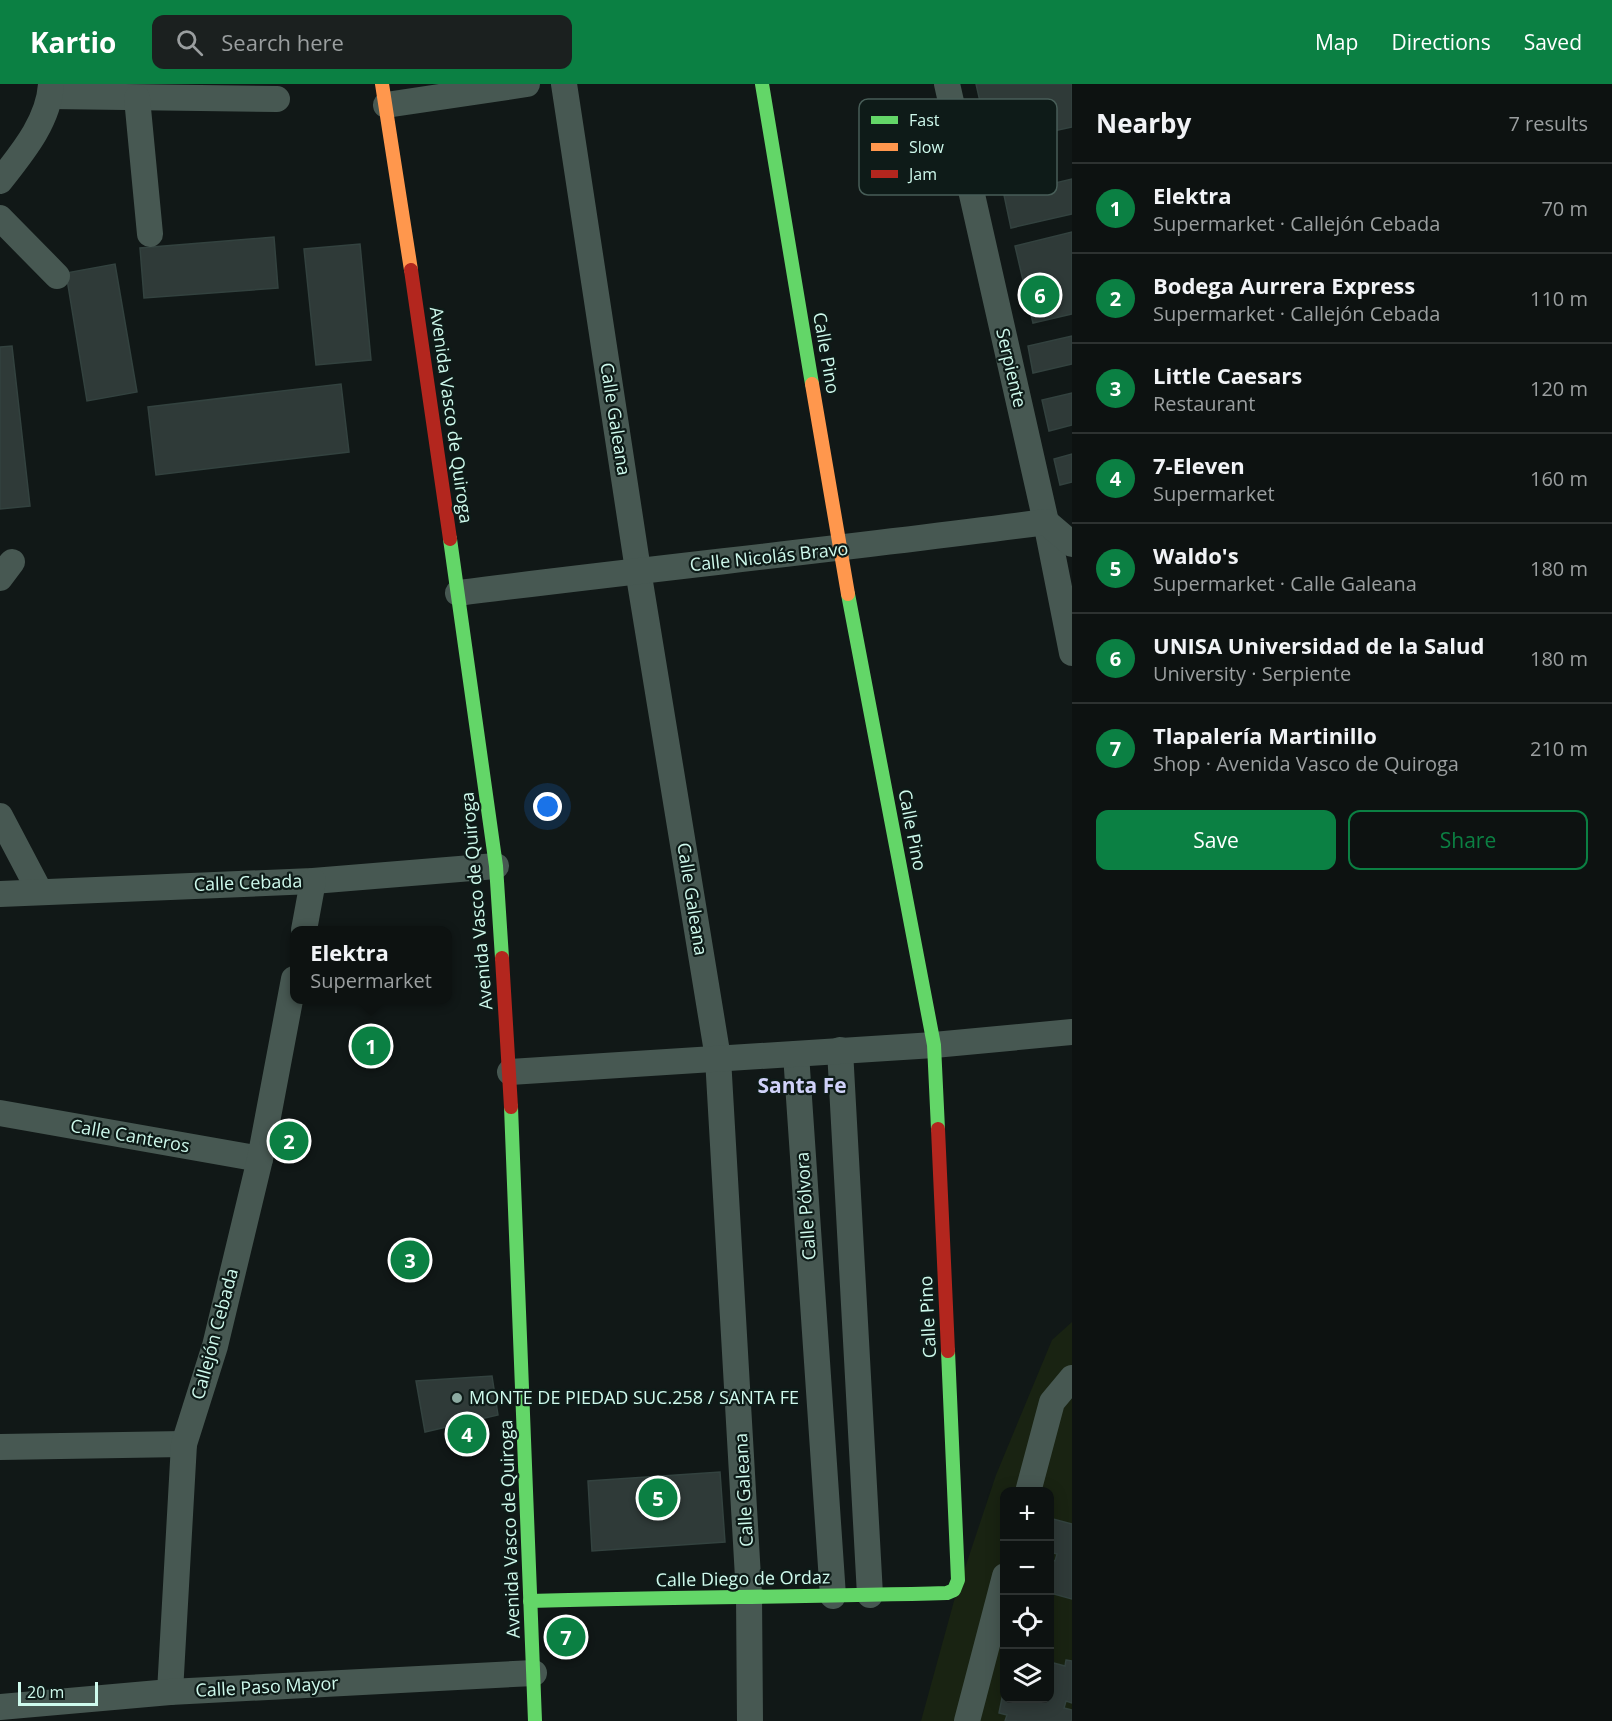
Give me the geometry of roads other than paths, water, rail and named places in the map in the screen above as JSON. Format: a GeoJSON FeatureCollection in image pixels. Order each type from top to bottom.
{"type":"FeatureCollection","features":[{"type":"Feature","properties":{"kind":"street"},"geometry":{"type":"LineString","coordinates":[[384,94],[527,84]]}},
{"type":"Feature","properties":{"kind":"street","name":"Calle Galeana"},"geometry":{"type":"LineString","coordinates":[[564,84],[638,570],[718,1058],[749,1595],[750,1721]]}},
{"type":"Feature","properties":{"kind":"street","name":"Calle Pino"},"geometry":{"type":"LineString","coordinates":[[762,84],[840,550],[934,1045],[958,1580],[954,1590]]}},
{"type":"Feature","properties":{"kind":"street","name":"Serpiente"},"geometry":{"type":"LineString","coordinates":[[947,84],[950,99]]}},
{"type":"Feature","properties":{"kind":"street"},"geometry":{"type":"LineString","coordinates":[[0,181],[19,157],[43,118],[51,90],[137,98],[277,99]]}},
{"type":"Feature","properties":{"kind":"street","name":"Avenida Vasco de Quiroga"},"geometry":{"type":"LineString","coordinates":[[384,94],[496,866],[510,1072],[535,1721]]}},
{"type":"Feature","properties":{"kind":"street"},"geometry":{"type":"LineString","coordinates":[[137,98],[150,234]]}},
{"type":"Feature","properties":{"kind":"street","name":"Serpiente"},"geometry":{"type":"LineString","coordinates":[[972,195],[1046,522],[1072,653]]}},
{"type":"Feature","properties":{"kind":"street"},"geometry":{"type":"LineString","coordinates":[[0,218],[57,276]]}},
{"type":"Feature","properties":{"kind":"street"},"geometry":{"type":"LineString","coordinates":[[1046,522],[1072,544]]}},
{"type":"Feature","properties":{"kind":"street","name":"Calle Nicolás Bravo"},"geometry":{"type":"LineString","coordinates":[[458,593],[638,570],[840,550],[1046,522]]}},
{"type":"Feature","properties":{"kind":"street"},"geometry":{"type":"LineString","coordinates":[[0,816],[40,892]]}},
{"type":"Feature","properties":{"kind":"street","name":"Calle Cebada"},"geometry":{"type":"LineString","coordinates":[[0,894],[314,881],[496,866]]}},
{"type":"Feature","properties":{"kind":"street"},"geometry":{"type":"LineString","coordinates":[[305,926],[314,881]]}},
{"type":"Feature","properties":{"kind":"street","name":"Callejón Cebada"},"geometry":{"type":"LineString","coordinates":[[170,1692],[184,1444],[214,1346],[260,1159],[290,1001]]}},
{"type":"Feature","properties":{"kind":"street"},"geometry":{"type":"LineString","coordinates":[[510,1072],[934,1045],[1072,1032]]}},
{"type":"Feature","properties":{"kind":"street"},"geometry":{"type":"LineString","coordinates":[[840,1050],[870,1595]]}},
{"type":"Feature","properties":{"kind":"street","name":"Calle Pólvora"},"geometry":{"type":"LineString","coordinates":[[796,1054],[832,1596]]}},
{"type":"Feature","properties":{"kind":"street","name":"Calle Canteros"},"geometry":{"type":"LineString","coordinates":[[0,1113],[260,1159]]}},
{"type":"Feature","properties":{"kind":"street"},"geometry":{"type":"LineString","coordinates":[[817,1359],[856,1355]]}},
{"type":"Feature","properties":{"kind":"street"},"geometry":{"type":"LineString","coordinates":[[1029,1487],[1052,1402],[1072,1378]]}},
{"type":"Feature","properties":{"kind":"street"},"geometry":{"type":"LineString","coordinates":[[0,1447],[184,1444]]}},
{"type":"Feature","properties":{"kind":"street","name":"Calle Diego de Ordaz"},"geometry":{"type":"LineString","coordinates":[[531,1601],[749,1595],[832,1596],[947,1593],[954,1590]]}},
{"type":"Feature","properties":{"kind":"street"},"geometry":{"type":"LineString","coordinates":[[967,1721],[1000,1595]]}},
{"type":"Feature","properties":{"kind":"street","name":"Calle Paso Mayor"},"geometry":{"type":"LineString","coordinates":[[0,1707],[170,1692],[534,1673]]}},
{"type":"Feature","properties":{"kind":"place","name":"UNISA Universidad de la Salud"},"geometry":{"type":"Point","coordinates":[1040,295]}},
{"type":"Feature","properties":{"kind":"place","name":"Elektra"},"geometry":{"type":"Point","coordinates":[371,1046]}},
{"type":"Feature","properties":{"kind":"place","name":"Bodega Aurrera Express"},"geometry":{"type":"Point","coordinates":[289,1141]}},
{"type":"Feature","properties":{"kind":"place","name":"Little Caesars"},"geometry":{"type":"Point","coordinates":[410,1260]}},
{"type":"Feature","properties":{"kind":"place","name":"MONTE DE PIEDAD SUC.258 / SANTA FE"},"geometry":{"type":"Point","coordinates":[457,1398]}},
{"type":"Feature","properties":{"kind":"place","name":"7-Eleven"},"geometry":{"type":"Point","coordinates":[467,1434]}},
{"type":"Feature","properties":{"kind":"place","name":"Waldo's"},"geometry":{"type":"Point","coordinates":[658,1498]}},
{"type":"Feature","properties":{"kind":"place","name":"Tlapalería Martinillo"},"geometry":{"type":"Point","coordinates":[566,1637]}},
{"type":"Feature","properties":{"kind":"district","name":"Santa Fe"},"geometry":{"type":"Point","coordinates":[802,1086]}}]}
